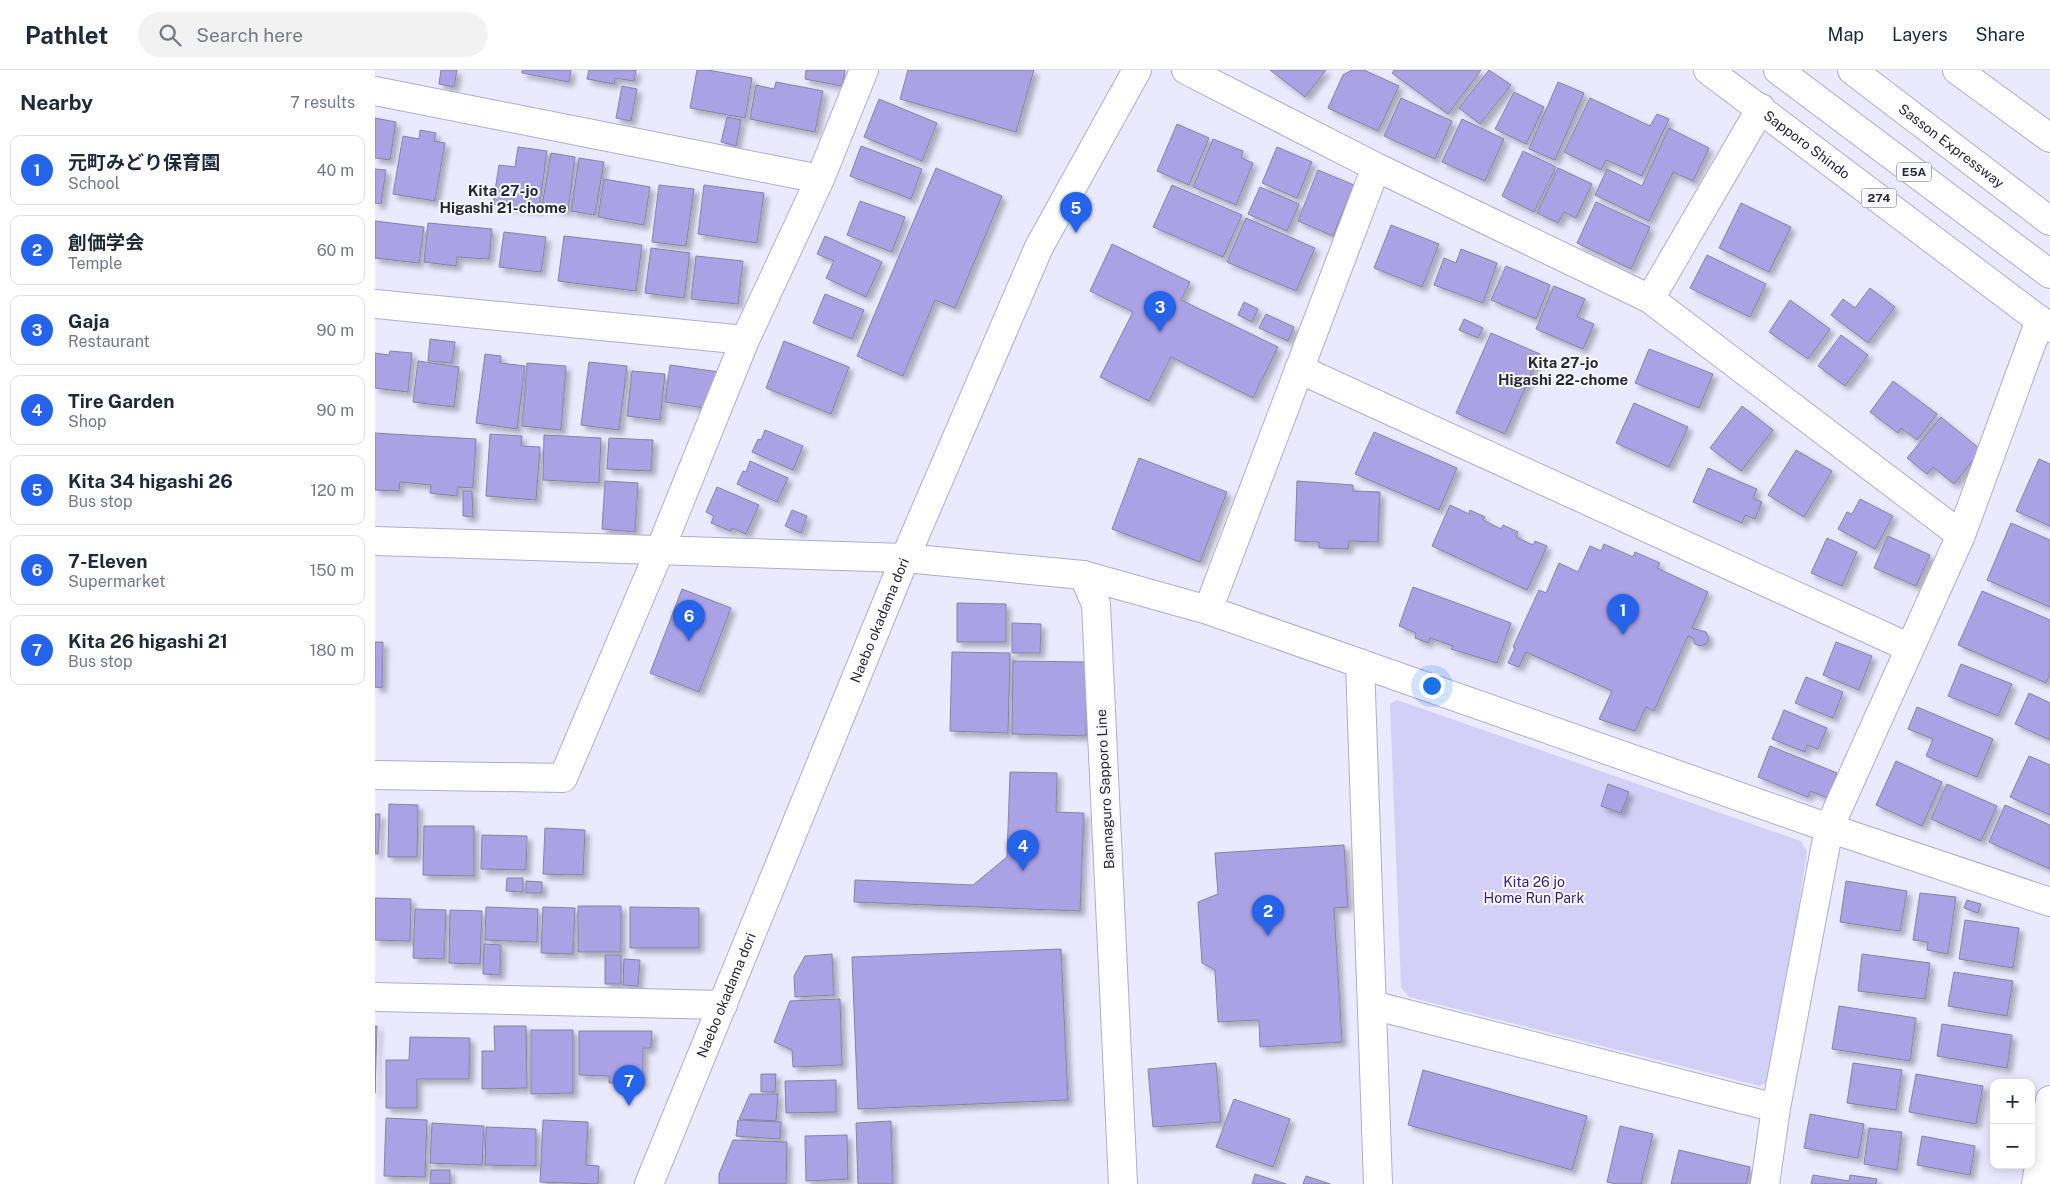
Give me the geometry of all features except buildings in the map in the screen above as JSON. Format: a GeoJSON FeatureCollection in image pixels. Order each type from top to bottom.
{"type":"FeatureCollection","features":[{"type":"Feature","properties":{"kind":"main road"},"geometry":{"type":"LineString","coordinates":[[375,775],[563,778],[660,550],[745,340],[820,179],[864,70]]}},
{"type":"Feature","properties":{"kind":"main road","name":"Naebo okadama dori"},"geometry":{"type":"LineString","coordinates":[[649,1184],[905,558],[1039,247],[1137,70]]}},
{"type":"Feature","properties":{"kind":"main road"},"geometry":{"type":"LineString","coordinates":[[1186,70],[1376,167],[1650,300],[1961,535]]}},
{"type":"Feature","properties":{"kind":"main road","name":"Sapporo Shindo"},"geometry":{"type":"LineString","coordinates":[[1708,70],[1761,108],[2045,324]]}},
{"type":"Feature","properties":{"kind":"main road","name":"E5A"},"geometry":{"type":"LineString","coordinates":[[1778,70],[2050,274]]}},
{"type":"Feature","properties":{"kind":"main road","name":"Sasson Expressway"},"geometry":{"type":"LineString","coordinates":[[1852,70],[2050,221]]}},
{"type":"Feature","properties":{"kind":"main road"},"geometry":{"type":"LineString","coordinates":[[1957,70],[2050,138]]}},
{"type":"Feature","properties":{"kind":"main road"},"geometry":{"type":"LineString","coordinates":[[375,91],[820,179]]}},
{"type":"Feature","properties":{"kind":"main road"},"geometry":{"type":"LineString","coordinates":[[1650,300],[1761,108]]}},
{"type":"Feature","properties":{"kind":"main road"},"geometry":{"type":"LineString","coordinates":[[1208,610],[1376,167]]}},
{"type":"Feature","properties":{"kind":"main road"},"geometry":{"type":"LineString","coordinates":[[375,304],[745,340]]}},
{"type":"Feature","properties":{"kind":"main road"},"geometry":{"type":"LineString","coordinates":[[1765,1184],[1776,1108],[1829,828],[1961,535],[2045,324]]}},
{"type":"Feature","properties":{"kind":"main road"},"geometry":{"type":"LineString","coordinates":[[1299,369],[1910,648]]}},
{"type":"Feature","properties":{"kind":"main road"},"geometry":{"type":"LineString","coordinates":[[375,541],[905,558],[1083,575],[1208,610],[1829,828],[2050,902]]}},
{"type":"Feature","properties":{"kind":"main road","name":"Bannaguro Sapporo Line"},"geometry":{"type":"LineString","coordinates":[[1083,575],[1096,604],[1123,1184]]}},
{"type":"Feature","properties":{"kind":"main road"},"geometry":{"type":"LineString","coordinates":[[1360,663],[1379,1184]]}},
{"type":"Feature","properties":{"kind":"main road"},"geometry":{"type":"LineString","coordinates":[[375,997],[723,1005]]}},
{"type":"Feature","properties":{"kind":"main road"},"geometry":{"type":"LineString","coordinates":[[1372,1005],[1776,1108]]}},
{"type":"Feature","properties":{"kind":"main road"},"geometry":{"type":"LineString","coordinates":[[2035,1184],[2050,1100]]}},
{"type":"Feature","properties":{"kind":"green space","name":"Kita 26 jo Home Run Park"},"geometry":{"type":"Polygon","coordinates":[[[1397,700],[1801,841],[1807,852],[1773,1078],[1760,1086],[1409,997],[1401,987],[1390,704],[1397,700]]]}},
{"type":"Feature","properties":{"kind":"place","name":"Kita 34 higashi 26"},"geometry":{"type":"Point","coordinates":[1076,233]}},
{"type":"Feature","properties":{"kind":"place","name":"Gaja"},"geometry":{"type":"Point","coordinates":[1160,332]}},
{"type":"Feature","properties":{"kind":"place","name":"元町みどり保育園"},"geometry":{"type":"Point","coordinates":[1623,635]}},
{"type":"Feature","properties":{"kind":"place","name":"7-Eleven"},"geometry":{"type":"Point","coordinates":[689,641]}},
{"type":"Feature","properties":{"kind":"place","name":"Tire Garden"},"geometry":{"type":"Point","coordinates":[1023,871]}},
{"type":"Feature","properties":{"kind":"place","name":"創価学会"},"geometry":{"type":"Point","coordinates":[1268,936]}},
{"type":"Feature","properties":{"kind":"place","name":"Kita 26 higashi 21"},"geometry":{"type":"Point","coordinates":[629,1106]}},
{"type":"Feature","properties":{"kind":"district","name":"Kita 27-jo Higashi 21-chome"},"geometry":{"type":"Point","coordinates":[503,198]}},
{"type":"Feature","properties":{"kind":"district","name":"Kita 27-jo Higashi 22-chome"},"geometry":{"type":"Point","coordinates":[1563,370]}}]}
